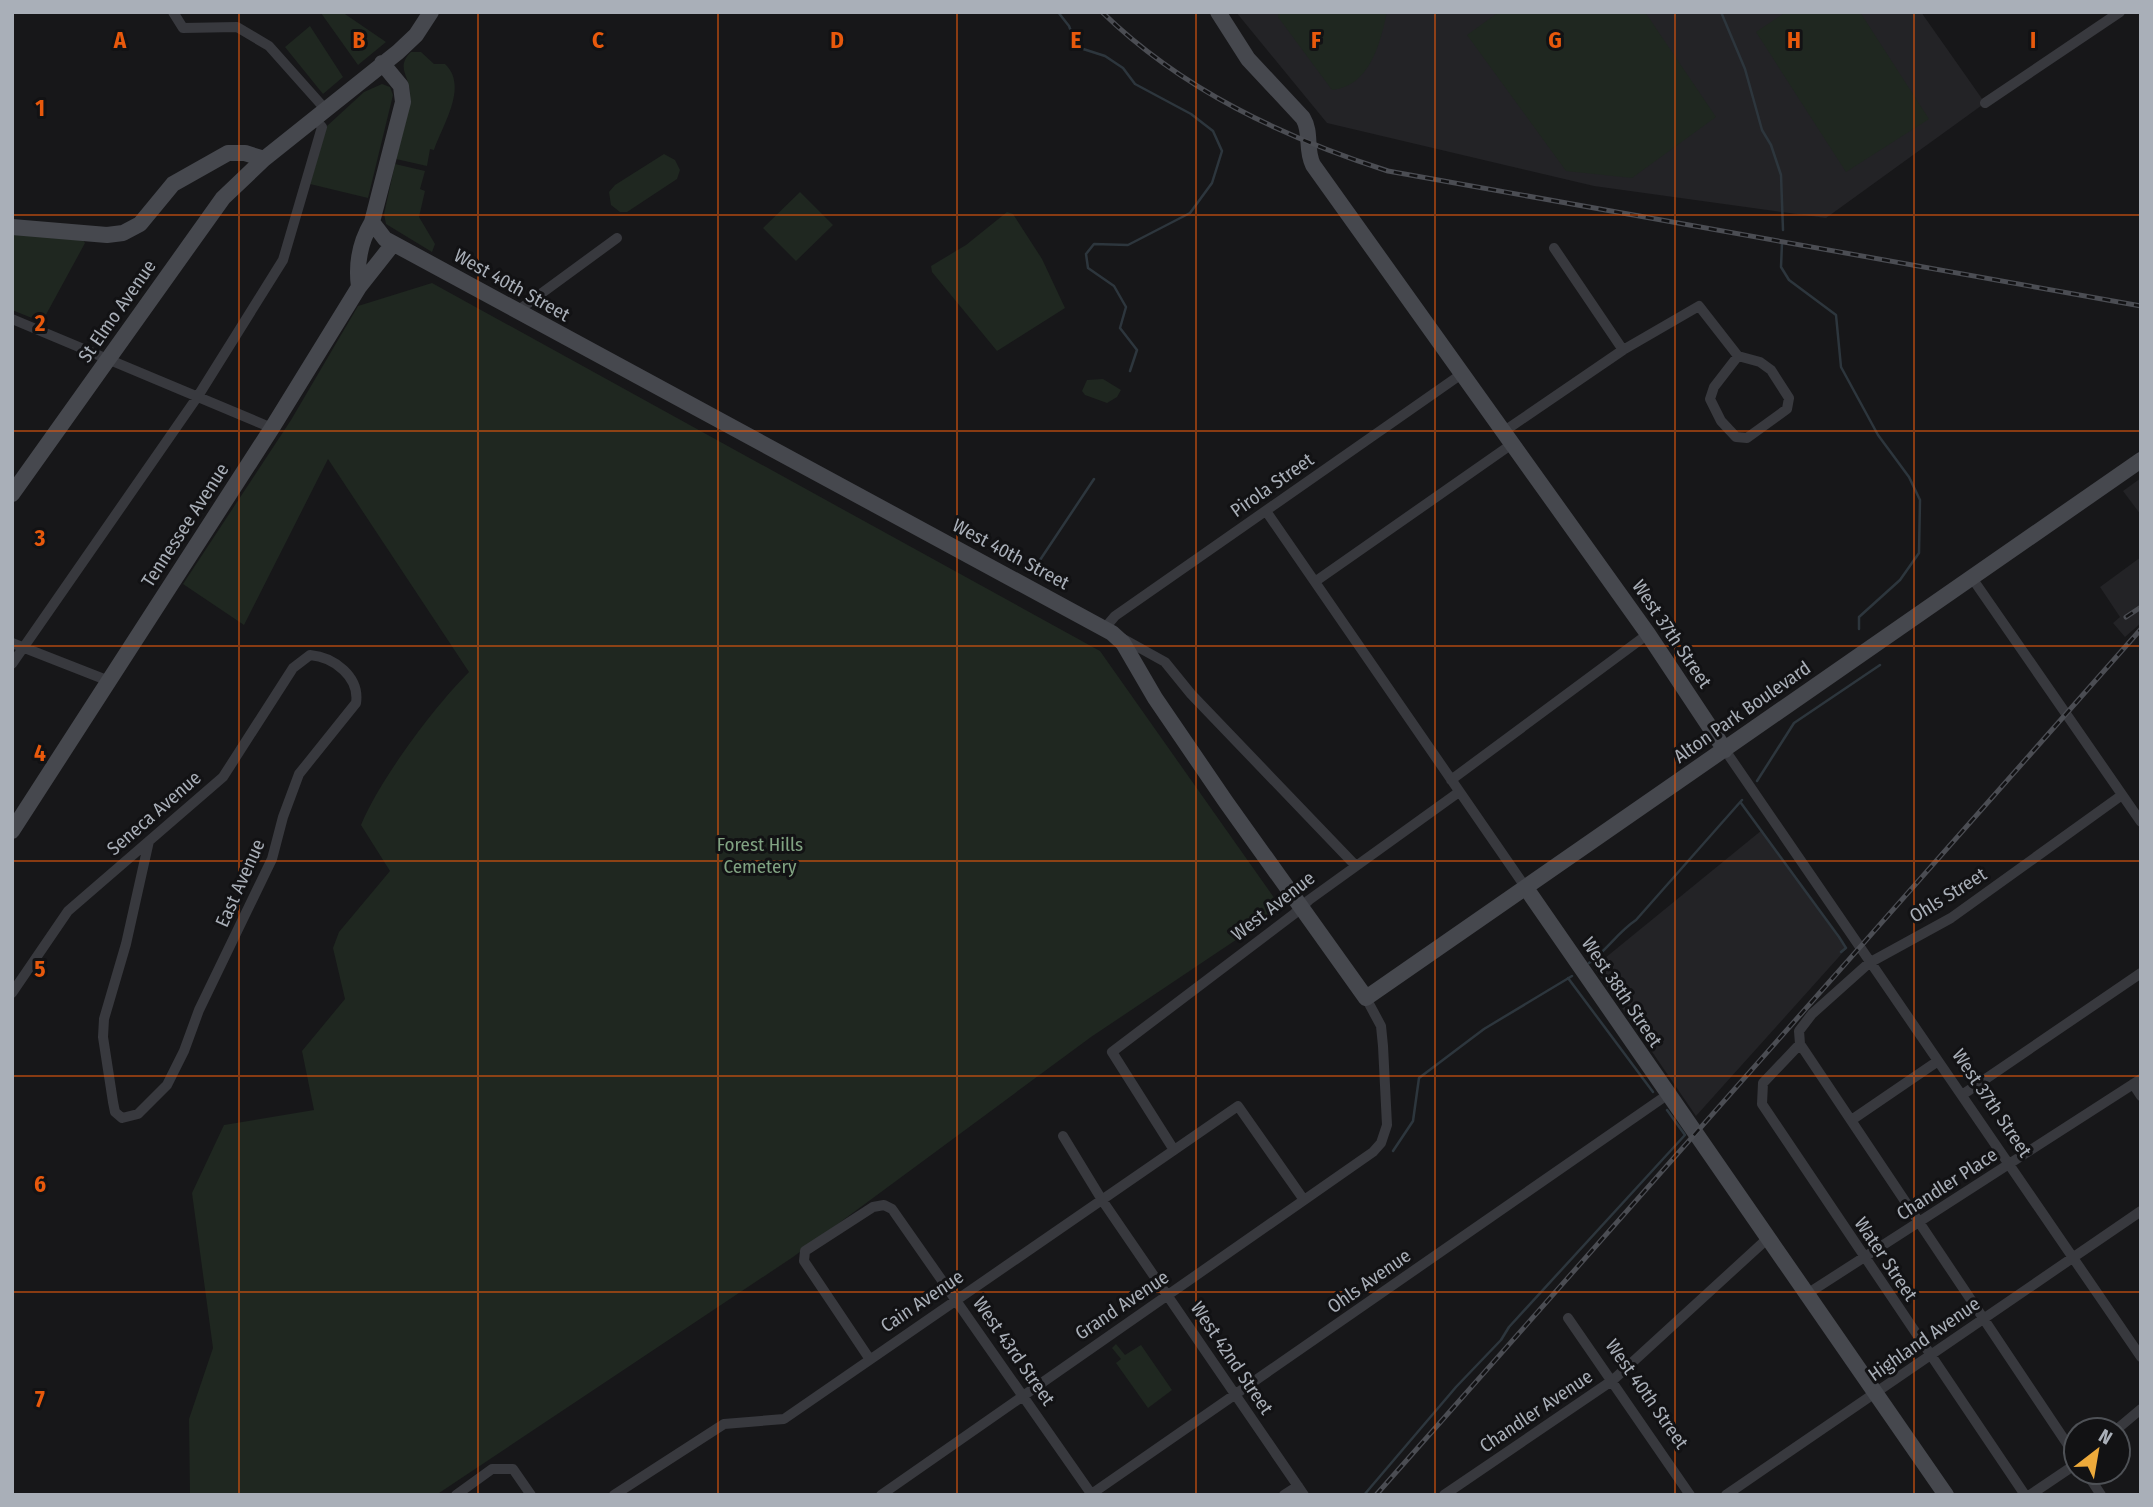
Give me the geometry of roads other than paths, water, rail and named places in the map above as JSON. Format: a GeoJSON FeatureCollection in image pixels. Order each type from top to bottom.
{"type":"FeatureCollection","features":[{"type":"Feature","properties":{"kind":"main road"},"geometry":{"type":"LineString","coordinates":[[321,114],[416,35],[431,12]]}},
{"type":"Feature","properties":{"kind":"main road","name":"West 37th Street"},"geometry":{"type":"LineString","coordinates":[[1218,12],[1248,59],[1303,118],[1309,128],[1308,154],[1313,165],[1648,634],[1725,750]]}},
{"type":"Feature","properties":{"kind":"main road"},"geometry":{"type":"LineString","coordinates":[[359,287],[357,270],[360,252],[365,233],[372,222],[404,102],[401,86],[382,63]]}},
{"type":"Feature","properties":{"kind":"main road","name":"St Elmo Avenue"},"geometry":{"type":"LineString","coordinates":[[12,494],[223,198],[264,159],[321,114]]}},
{"type":"Feature","properties":{"kind":"main road"},"geometry":{"type":"LineString","coordinates":[[12,227],[107,235],[123,233],[140,224],[173,184],[228,153],[245,153],[264,159]]}},
{"type":"Feature","properties":{"kind":"main road","name":"West 40th Street"},"geometry":{"type":"LineString","coordinates":[[372,222],[379,234],[393,244],[516,313],[1108,631],[1123,643],[1162,708],[1366,998]]}},
{"type":"Feature","properties":{"kind":"main road","name":"Tennessee Avenue"},"geometry":{"type":"LineString","coordinates":[[12,831],[272,428],[359,287],[393,244]]}},
{"type":"Feature","properties":{"kind":"main road","name":"Alton Park Boulevard"},"geometry":{"type":"LineString","coordinates":[[1366,998],[2141,460]]}},
{"type":"Feature","properties":{"kind":"main road","name":"West 38th Street"},"geometry":{"type":"LineString","coordinates":[[1525,888],[1946,1495]]}},
{"type":"Feature","properties":{"kind":"street"},"geometry":{"type":"LineString","coordinates":[[12,664],[198,396],[283,260],[322,127],[321,114],[269,46],[237,27],[183,28],[173,12]]}},
{"type":"Feature","properties":{"kind":"street"},"geometry":{"type":"LineString","coordinates":[[1985,103],[2120,12]]}},
{"type":"Feature","properties":{"kind":"street"},"geometry":{"type":"LineString","coordinates":[[516,313],[617,238]]}},
{"type":"Feature","properties":{"kind":"street"},"geometry":{"type":"LineString","coordinates":[[1554,248],[1623,350]]}},
{"type":"Feature","properties":{"kind":"street"},"geometry":{"type":"LineString","coordinates":[[1316,581],[1623,350],[1699,306],[1738,356],[1760,362],[1771,370],[1788,398],[1787,409],[1780,416],[1747,438],[1736,437],[1721,421],[1710,398],[1714,387],[1738,356]]}},
{"type":"Feature","properties":{"kind":"street"},"geometry":{"type":"LineString","coordinates":[[12,319],[272,428]]}},
{"type":"Feature","properties":{"kind":"street","name":"Pirola Street"},"geometry":{"type":"LineString","coordinates":[[1108,631],[1115,616],[1463,373]]}},
{"type":"Feature","properties":{"kind":"street","name":"West 38th Street"},"geometry":{"type":"LineString","coordinates":[[1266,511],[1525,888]]}},
{"type":"Feature","properties":{"kind":"street"},"geometry":{"type":"LineString","coordinates":[[1972,578],[2141,822]]}},
{"type":"Feature","properties":{"kind":"street"},"geometry":{"type":"LineString","coordinates":[[1108,631],[1165,662],[1191,694],[1355,865]]}},
{"type":"Feature","properties":{"kind":"street"},"geometry":{"type":"LineString","coordinates":[[1451,780],[1648,634]]}},
{"type":"Feature","properties":{"kind":"street"},"geometry":{"type":"LineString","coordinates":[[12,643],[109,681]]}},
{"type":"Feature","properties":{"kind":"street","name":"Seneca Avenue"},"geometry":{"type":"LineString","coordinates":[[12,993],[68,911],[223,777],[293,668],[310,655]]}},
{"type":"Feature","properties":{"kind":"street","name":"East Avenue"},"geometry":{"type":"LineString","coordinates":[[149,841],[126,944],[104,1019],[103,1037],[113,1102],[115,1112],[122,1118],[138,1114],[167,1085],[184,1051],[199,1010],[272,859],[283,817],[299,774],[356,703],[355,689],[347,674],[325,656],[310,655]]}},
{"type":"Feature","properties":{"kind":"street","name":"West 37th Street"},"geometry":{"type":"LineString","coordinates":[[1725,750],[2141,1357]]}},
{"type":"Feature","properties":{"kind":"street","name":"West Avenue"},"geometry":{"type":"LineString","coordinates":[[1174,1150],[1112,1052],[1355,865],[1459,792]]}},
{"type":"Feature","properties":{"kind":"street","name":"Ohls Street"},"geometry":{"type":"LineString","coordinates":[[1800,1044],[1799,1031],[1812,1014],[1870,963],[1951,918],[2122,795]]}},
{"type":"Feature","properties":{"kind":"street"},"geometry":{"type":"LineString","coordinates":[[1962,1095],[2141,973]]}},
{"type":"Feature","properties":{"kind":"street","name":"West 40th Street"},"geometry":{"type":"LineString","coordinates":[[1366,998],[1381,1026],[1387,1125],[1381,1143]]}},
{"type":"Feature","properties":{"kind":"street"},"geometry":{"type":"LineString","coordinates":[[1800,1044],[1853,1119],[1982,1320],[2062,1437]]}},
{"type":"Feature","properties":{"kind":"street","name":"Water Street"},"geometry":{"type":"LineString","coordinates":[[1800,1044],[1763,1083],[1762,1104],[1930,1356],[2028,1495]]}},
{"type":"Feature","properties":{"kind":"street"},"geometry":{"type":"LineString","coordinates":[[1853,1119],[1938,1061]]}},
{"type":"Feature","properties":{"kind":"street"},"geometry":{"type":"LineString","coordinates":[[2137,1082],[2141,1096]]}},
{"type":"Feature","properties":{"kind":"street","name":"Chandler Place"},"geometry":{"type":"LineString","coordinates":[[1808,1294],[2137,1082]]}},
{"type":"Feature","properties":{"kind":"street","name":"Ohls Avenue"},"geometry":{"type":"LineString","coordinates":[[1091,1494],[1667,1095]]}},
{"type":"Feature","properties":{"kind":"street","name":"Cain Avenue"},"geometry":{"type":"LineString","coordinates":[[614,1495],[626,1491],[724,1424],[784,1419],[1238,1106],[1304,1200]]}},
{"type":"Feature","properties":{"kind":"street","name":"West 42nd Street"},"geometry":{"type":"LineString","coordinates":[[1063,1136],[1102,1200],[1301,1490]]}},
{"type":"Feature","properties":{"kind":"street","name":"Grand Avenue"},"geometry":{"type":"LineString","coordinates":[[881,1495],[1304,1200],[1381,1143]]}},
{"type":"Feature","properties":{"kind":"street","name":"West 43rd Street"},"geometry":{"type":"LineString","coordinates":[[869,1358],[804,1261],[805,1251],[873,1207],[884,1205],[892,1209],[957,1299],[1091,1494]]}},
{"type":"Feature","properties":{"kind":"street","name":"Highland Avenue"},"geometry":{"type":"LineString","coordinates":[[1726,1495],[2141,1211]]}},
{"type":"Feature","properties":{"kind":"street","name":"Chandler Avenue"},"geometry":{"type":"LineString","coordinates":[[1444,1495],[1613,1380],[1767,1239]]}},
{"type":"Feature","properties":{"kind":"street","name":"West 40th Street"},"geometry":{"type":"LineString","coordinates":[[1567,1318],[1613,1380],[1690,1495]]}},
{"type":"Feature","properties":{"kind":"street"},"geometry":{"type":"LineString","coordinates":[[456,1495],[492,1469],[513,1469],[531,1495]]}},
{"type":"Feature","properties":{"kind":"street"},"geometry":{"type":"LineString","coordinates":[[2028,1495],[2062,1473]]}},
{"type":"Feature","properties":{"kind":"street"},"geometry":{"type":"LineString","coordinates":[[1284,1495],[1301,1490]]}},
{"type":"Feature","properties":{"kind":"waterway"},"geometry":{"type":"LineString","coordinates":[[1058,12],[1069,26],[1077,47],[1105,56],[1123,68],[1135,84],[1191,114],[1213,131],[1222,151],[1212,183],[1190,213],[1128,245],[1094,244],[1086,254],[1088,268],[1114,286],[1126,307],[1120,328],[1137,350],[1130,371]]}},
{"type":"Feature","properties":{"kind":"waterway"},"geometry":{"type":"LineString","coordinates":[[1721,12],[1745,69],[1762,130],[1771,145],[1781,175],[1783,230]]}},
{"type":"Feature","properties":{"kind":"waterway"},"geometry":{"type":"LineString","coordinates":[[1782,243],[1781,267],[1789,280],[1836,315],[1841,367],[1878,435],[1909,477],[1920,500],[1919,553],[1900,580],[1859,617],[1859,629]]}},
{"type":"Feature","properties":{"kind":"waterway"},"geometry":{"type":"LineString","coordinates":[[1034,569],[1094,479]]}},
{"type":"Feature","properties":{"kind":"waterway"},"geometry":{"type":"LineString","coordinates":[[1757,781],[1794,723],[1880,665]]}},
{"type":"Feature","properties":{"kind":"waterway"},"geometry":{"type":"LineString","coordinates":[[1589,963],[1636,920],[1742,800]]}},
{"type":"Feature","properties":{"kind":"waterway"},"geometry":{"type":"LineString","coordinates":[[1741,803],[1839,937],[1846,948],[1841,952]]}},
{"type":"Feature","properties":{"kind":"waterway"},"geometry":{"type":"LineString","coordinates":[[1393,1151],[1413,1121],[1419,1078],[1484,1029],[1572,976]]}},
{"type":"Feature","properties":{"kind":"waterway"},"geometry":{"type":"LineString","coordinates":[[1568,978],[1653,1092]]}},
{"type":"Feature","properties":{"kind":"waterway"},"geometry":{"type":"LineString","coordinates":[[1364,1495],[1456,1387],[1501,1340],[1509,1327],[1685,1135],[1667,1110]]}},
{"type":"Feature","properties":{"kind":"railway"},"geometry":{"type":"LineString","coordinates":[[1102,12],[1133,40],[1200,88],[1310,143],[1388,171],[2141,306]]}},
{"type":"Feature","properties":{"kind":"railway"},"geometry":{"type":"LineString","coordinates":[[2126,617],[2141,607]]}},
{"type":"Feature","properties":{"kind":"railway"},"geometry":{"type":"LineString","coordinates":[[1376,1495],[2141,629]]}},
{"type":"Feature","properties":{"kind":"park label","name":"Forest Hills Cemetery"},"geometry":{"type":"Point","coordinates":[760,855]}}]}
